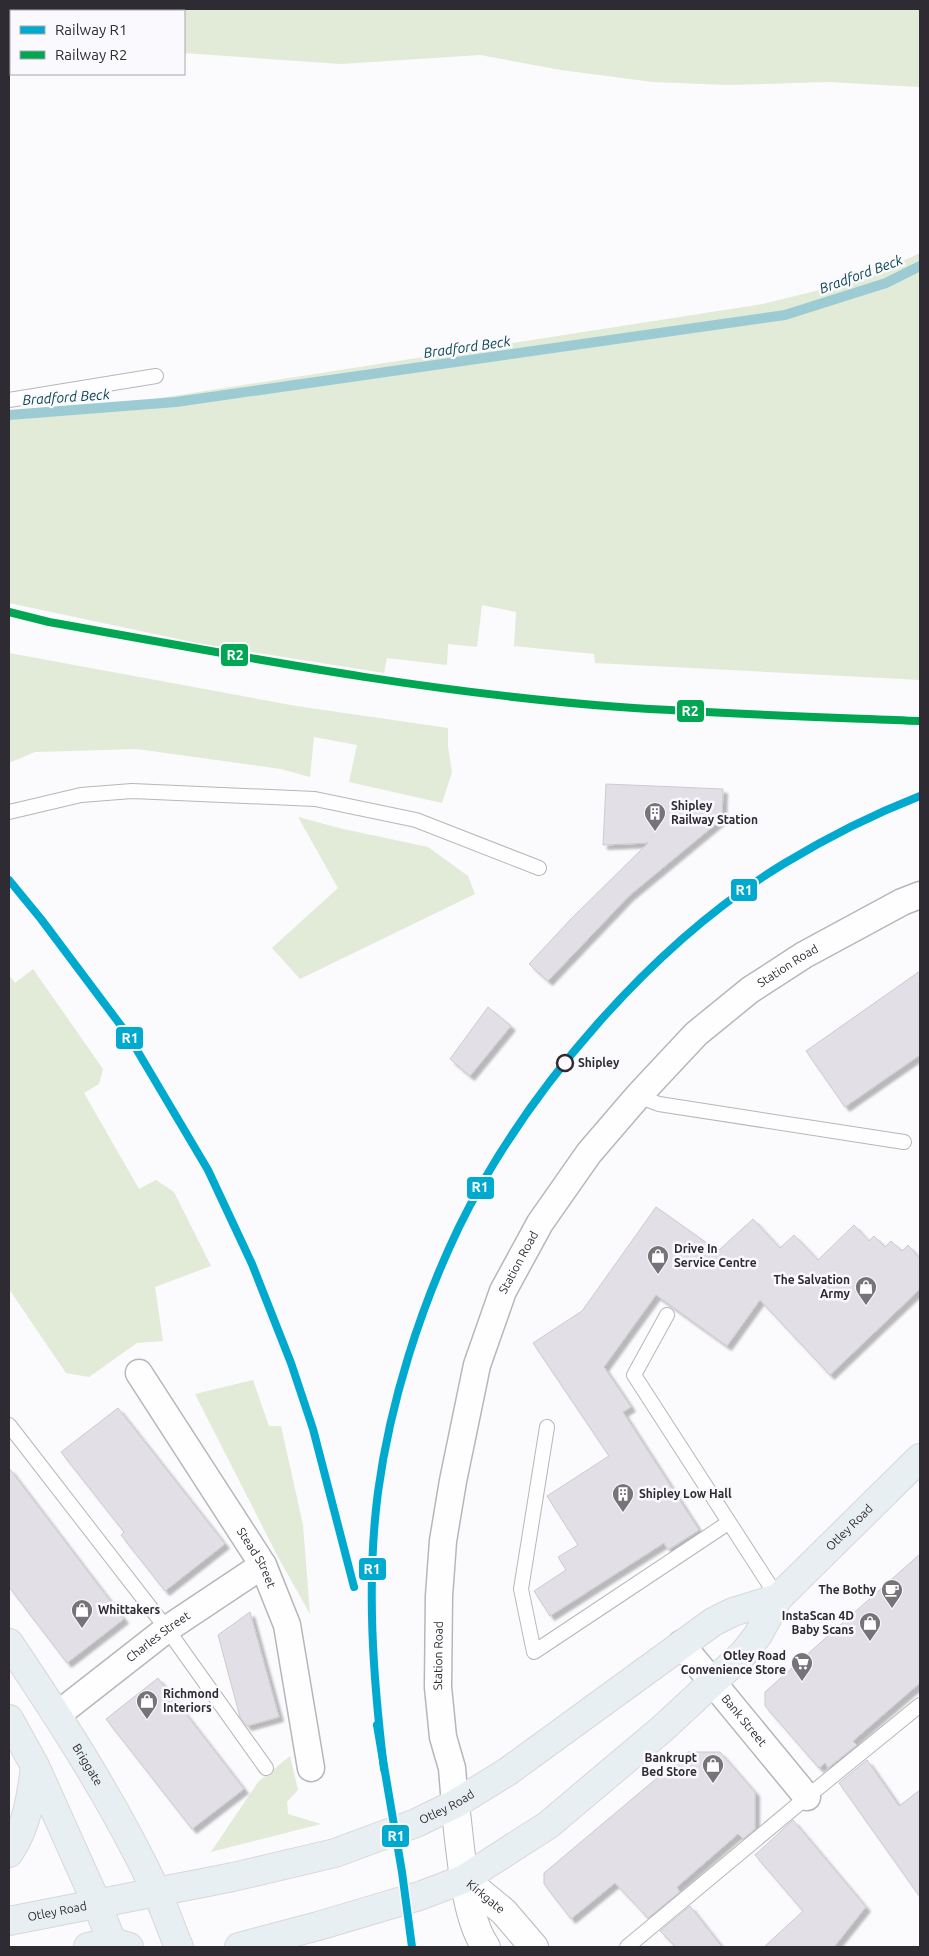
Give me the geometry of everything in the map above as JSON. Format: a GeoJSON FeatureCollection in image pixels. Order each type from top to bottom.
{"type":"FeatureCollection","features":[{"type":"Feature","properties":{"kind":"main road","name":"Otley Road"},"geometry":{"type":"LineString","coordinates":[[239,1947],[422,1895],[464,1878],[548,1825],[662,1729],[744,1654],[758,1635],[778,1598],[920,1458]]}},
{"type":"Feature","properties":{"kind":"main road","name":"Otley Road"},"geometry":{"type":"LineString","coordinates":[[9,1921],[233,1877],[335,1853],[416,1823],[455,1804],[507,1772],[713,1622],[733,1612],[778,1598]]}},
{"type":"Feature","properties":{"kind":"main road","name":"Briggate"},"geometry":{"type":"LineString","coordinates":[[9,1643],[57,1715],[95,1777],[156,1892],[179,1947]]}},
{"type":"Feature","properties":{"kind":"main road"},"geometry":{"type":"LineString","coordinates":[[9,1719],[35,1766],[96,1904],[111,1946]]}},
{"type":"Feature","properties":{"kind":"main road"},"geometry":{"type":"LineString","coordinates":[[9,1853],[16,1841],[30,1805],[35,1766]]}},
{"type":"Feature","properties":{"kind":"main road"},"geometry":{"type":"LineString","coordinates":[[290,1947],[318,1926]]}},
{"type":"Feature","properties":{"kind":"street","name":"Station Road"},"geometry":{"type":"LineString","coordinates":[[455,1804],[452,1768],[443,1737],[438,1687],[439,1596],[443,1541],[453,1481],[477,1365],[503,1291],[540,1223],[589,1152],[696,1034],[750,990],[804,955],[902,902],[920,895]]}},
{"type":"Feature","properties":{"kind":"street","name":"Stead Street"},"geometry":{"type":"LineString","coordinates":[[139,1373],[263,1565],[287,1625],[311,1768]]}},
{"type":"Feature","properties":{"kind":"street","name":"Charles Street"},"geometry":{"type":"LineString","coordinates":[[57,1715],[167,1629],[263,1565]]}},
{"type":"Feature","properties":{"kind":"street","name":"Bank Street"},"geometry":{"type":"LineString","coordinates":[[681,1644],[807,1797]]}},
{"type":"Feature","properties":{"kind":"street"},"geometry":{"type":"LineString","coordinates":[[455,1804],[464,1878]]}},
{"type":"Feature","properties":{"kind":"street","name":"Kirkgate"},"geometry":{"type":"LineString","coordinates":[[464,1878],[478,1936],[486,1947]]}},
{"type":"Feature","properties":{"kind":"street","name":"Kirkgate"},"geometry":{"type":"LineString","coordinates":[[464,1878],[504,1912],[534,1947]]}},
{"type":"Feature","properties":{"kind":"lane"},"geometry":{"type":"LineString","coordinates":[[9,400],[156,376]]}},
{"type":"Feature","properties":{"kind":"lane"},"geometry":{"type":"LineString","coordinates":[[9,812],[81,795],[132,791],[315,799],[416,820],[539,868]]}},
{"type":"Feature","properties":{"kind":"lane"},"geometry":{"type":"LineString","coordinates":[[638,1096],[659,1104],[904,1142]]}},
{"type":"Feature","properties":{"kind":"lane"},"geometry":{"type":"LineString","coordinates":[[667,1316],[634,1375],[778,1598]]}},
{"type":"Feature","properties":{"kind":"lane"},"geometry":{"type":"LineString","coordinates":[[9,1425],[167,1629],[266,1768]]}},
{"type":"Feature","properties":{"kind":"lane"},"geometry":{"type":"LineString","coordinates":[[548,1427],[521,1589],[534,1652],[728,1523]]}},
{"type":"Feature","properties":{"kind":"lane"},"geometry":{"type":"LineString","coordinates":[[627,1947],[920,1705]]}},
{"type":"Feature","properties":{"kind":"green space"},"geometry":{"type":"Polygon","coordinates":[[[87,9],[920,9],[920,87],[828,82],[728,85],[653,82],[561,70],[480,55],[341,64],[185,53],[185,10],[87,9]]]}},
{"type":"Feature","properties":{"kind":"green space"},"geometry":{"type":"Polygon","coordinates":[[[920,253],[920,680],[595,663],[594,654],[514,646],[516,612],[482,605],[477,647],[448,644],[447,665],[387,658],[384,673],[197,643],[9,603],[9,414],[154,399],[763,304],[864,279],[920,253]]]}},
{"type":"Feature","properties":{"kind":"green space"},"geometry":{"type":"Polygon","coordinates":[[[9,653],[296,706],[448,728],[448,747],[452,772],[442,803],[349,782],[357,745],[314,737],[310,777],[281,769],[137,749],[35,752],[9,763],[9,653]]]}},
{"type":"Feature","properties":{"kind":"green space"},"geometry":{"type":"Polygon","coordinates":[[[298,817],[343,829],[428,847],[468,876],[475,894],[300,979],[272,948],[338,888],[298,817]]]}},
{"type":"Feature","properties":{"kind":"green space"},"geometry":{"type":"Polygon","coordinates":[[[33,969],[103,1069],[99,1084],[84,1093],[139,1189],[156,1180],[174,1192],[211,1266],[155,1287],[163,1341],[137,1343],[89,1377],[66,1373],[9,1289],[9,975],[15,983],[33,969]]]}},
{"type":"Feature","properties":{"kind":"green space"},"geometry":{"type":"Polygon","coordinates":[[[253,1380],[269,1426],[281,1426],[303,1525],[310,1614],[278,1557],[195,1394],[253,1380]]]}},
{"type":"Feature","properties":{"kind":"green space"},"geometry":{"type":"Polygon","coordinates":[[[290,1756],[298,1790],[287,1802],[288,1814],[321,1824],[211,1852],[258,1782],[290,1756]]]}},
{"type":"Feature","properties":{"kind":"building","name":"Shipley Railway Station"},"geometry":{"type":"Polygon","coordinates":[[[606,784],[723,789],[722,819],[629,896],[548,981],[529,964],[570,920],[648,843],[603,845],[606,784]]]}},
{"type":"Feature","properties":{"kind":"building"},"geometry":{"type":"Polygon","coordinates":[[[920,971],[920,1055],[845,1107],[806,1051],[920,971]]]}},
{"type":"Feature","properties":{"kind":"building"},"geometry":{"type":"Polygon","coordinates":[[[488,1007],[511,1026],[470,1076],[450,1059],[488,1007]]]}},
{"type":"Feature","properties":{"kind":"building"},"geometry":{"type":"Polygon","coordinates":[[[656,1207],[718,1251],[753,1219],[780,1248],[794,1235],[818,1260],[854,1225],[869,1241],[874,1236],[885,1247],[891,1241],[902,1251],[908,1245],[920,1259],[920,1289],[830,1375],[760,1300],[727,1346],[656,1295],[604,1367],[631,1407],[623,1412],[699,1530],[668,1550],[664,1543],[550,1616],[534,1591],[566,1570],[558,1557],[578,1545],[547,1496],[609,1456],[533,1343],[582,1311],[656,1207]]]}},
{"type":"Feature","properties":{"kind":"building"},"geometry":{"type":"Polygon","coordinates":[[[118,1408],[225,1544],[165,1591],[121,1535],[124,1532],[61,1452],[118,1408]]]}},
{"type":"Feature","properties":{"kind":"building"},"geometry":{"type":"Polygon","coordinates":[[[9,1468],[124,1619],[67,1663],[9,1587],[9,1468]]]}},
{"type":"Feature","properties":{"kind":"building"},"geometry":{"type":"Polygon","coordinates":[[[920,1554],[920,1683],[853,1741],[857,1745],[828,1768],[825,1763],[819,1768],[765,1706],[765,1692],[920,1554]]]}},
{"type":"Feature","properties":{"kind":"building"},"geometry":{"type":"Polygon","coordinates":[[[250,1612],[279,1717],[247,1726],[240,1717],[218,1635],[250,1612]]]}},
{"type":"Feature","properties":{"kind":"building"},"geometry":{"type":"Polygon","coordinates":[[[158,1678],[244,1789],[192,1829],[106,1719],[158,1678]]]}},
{"type":"Feature","properties":{"kind":"building"},"geometry":{"type":"Polygon","coordinates":[[[688,1752],[720,1752],[755,1792],[755,1829],[743,1839],[738,1834],[677,1887],[680,1892],[648,1918],[615,1883],[571,1919],[544,1884],[544,1873],[688,1752]]]}},
{"type":"Feature","properties":{"kind":"building"},"geometry":{"type":"Polygon","coordinates":[[[867,1760],[899,1806],[920,1790],[920,1897],[839,1783],[867,1760]]]}},
{"type":"Feature","properties":{"kind":"building"},"geometry":{"type":"Polygon","coordinates":[[[793,1820],[866,1907],[834,1947],[764,1947],[803,1911],[755,1855],[793,1820]]]}},
{"type":"Feature","properties":{"kind":"building"},"geometry":{"type":"Polygon","coordinates":[[[690,1906],[722,1947],[676,1947],[660,1931],[690,1906]]]}},
{"type":"Feature","properties":{"kind":"waterway","name":"Bradford Beck"},"geometry":{"type":"LineString","coordinates":[[9,415],[176,402],[785,315],[886,283],[920,266]]}},
{"type":"Feature","properties":{"kind":"railway"},"geometry":{"type":"LineString","coordinates":[[384,1769],[372,1630],[374,1527],[383,1458],[408,1356],[419,1323],[459,1227],[487,1175],[520,1123],[557,1072],[598,1023],[642,977],[688,934],[736,896],[785,863],[851,826],[920,796]]}},
{"type":"Feature","properties":{"kind":"rail line","name":"R2"},"geometry":{"type":"LineString","coordinates":[[9,612],[49,622],[262,660],[476,693],[620,707],[920,721]]}},
{"type":"Feature","properties":{"kind":"rail line","name":"R1"},"geometry":{"type":"LineString","coordinates":[[384,1769],[372,1630],[374,1527],[383,1458],[408,1356],[419,1323],[459,1227],[487,1175],[520,1123],[557,1072],[598,1023],[642,977],[688,934],[736,896],[785,863],[851,826],[920,796]]}},
{"type":"Feature","properties":{"kind":"rail line","name":"R1"},"geometry":{"type":"LineString","coordinates":[[9,880],[41,919],[128,1035],[208,1170],[252,1264],[291,1363],[313,1429],[354,1587]]}},
{"type":"Feature","properties":{"kind":"rail line","name":"R1"},"geometry":{"type":"LineString","coordinates":[[377,1725],[402,1872],[412,1947]]}},
{"type":"Feature","properties":{"kind":"place","name":"Shipley Railway Station"},"geometry":{"type":"Point","coordinates":[655,832]}},
{"type":"Feature","properties":{"kind":"place","name":"Shipley"},"geometry":{"type":"Point","coordinates":[565,1063]}},
{"type":"Feature","properties":{"kind":"place","name":"Drive In Service Centre"},"geometry":{"type":"Point","coordinates":[658,1275]}},
{"type":"Feature","properties":{"kind":"place","name":"The Salvation Army"},"geometry":{"type":"Point","coordinates":[866,1306]}},
{"type":"Feature","properties":{"kind":"place","name":"Shipley Low Hall"},"geometry":{"type":"Point","coordinates":[623,1513]}},
{"type":"Feature","properties":{"kind":"place","name":"The Bothy"},"geometry":{"type":"Point","coordinates":[892,1609]}},
{"type":"Feature","properties":{"kind":"place","name":"Whittakers"},"geometry":{"type":"Point","coordinates":[82,1629]}},
{"type":"Feature","properties":{"kind":"place","name":"InstaScan 4D Baby Scans"},"geometry":{"type":"Point","coordinates":[870,1642]}},
{"type":"Feature","properties":{"kind":"place","name":"Otley Road Convenience Store"},"geometry":{"type":"Point","coordinates":[802,1682]}},
{"type":"Feature","properties":{"kind":"place","name":"Richmond Interiors"},"geometry":{"type":"Point","coordinates":[147,1720]}},
{"type":"Feature","properties":{"kind":"place","name":"Bankrupt Bed Store"},"geometry":{"type":"Point","coordinates":[713,1784]}}]}
